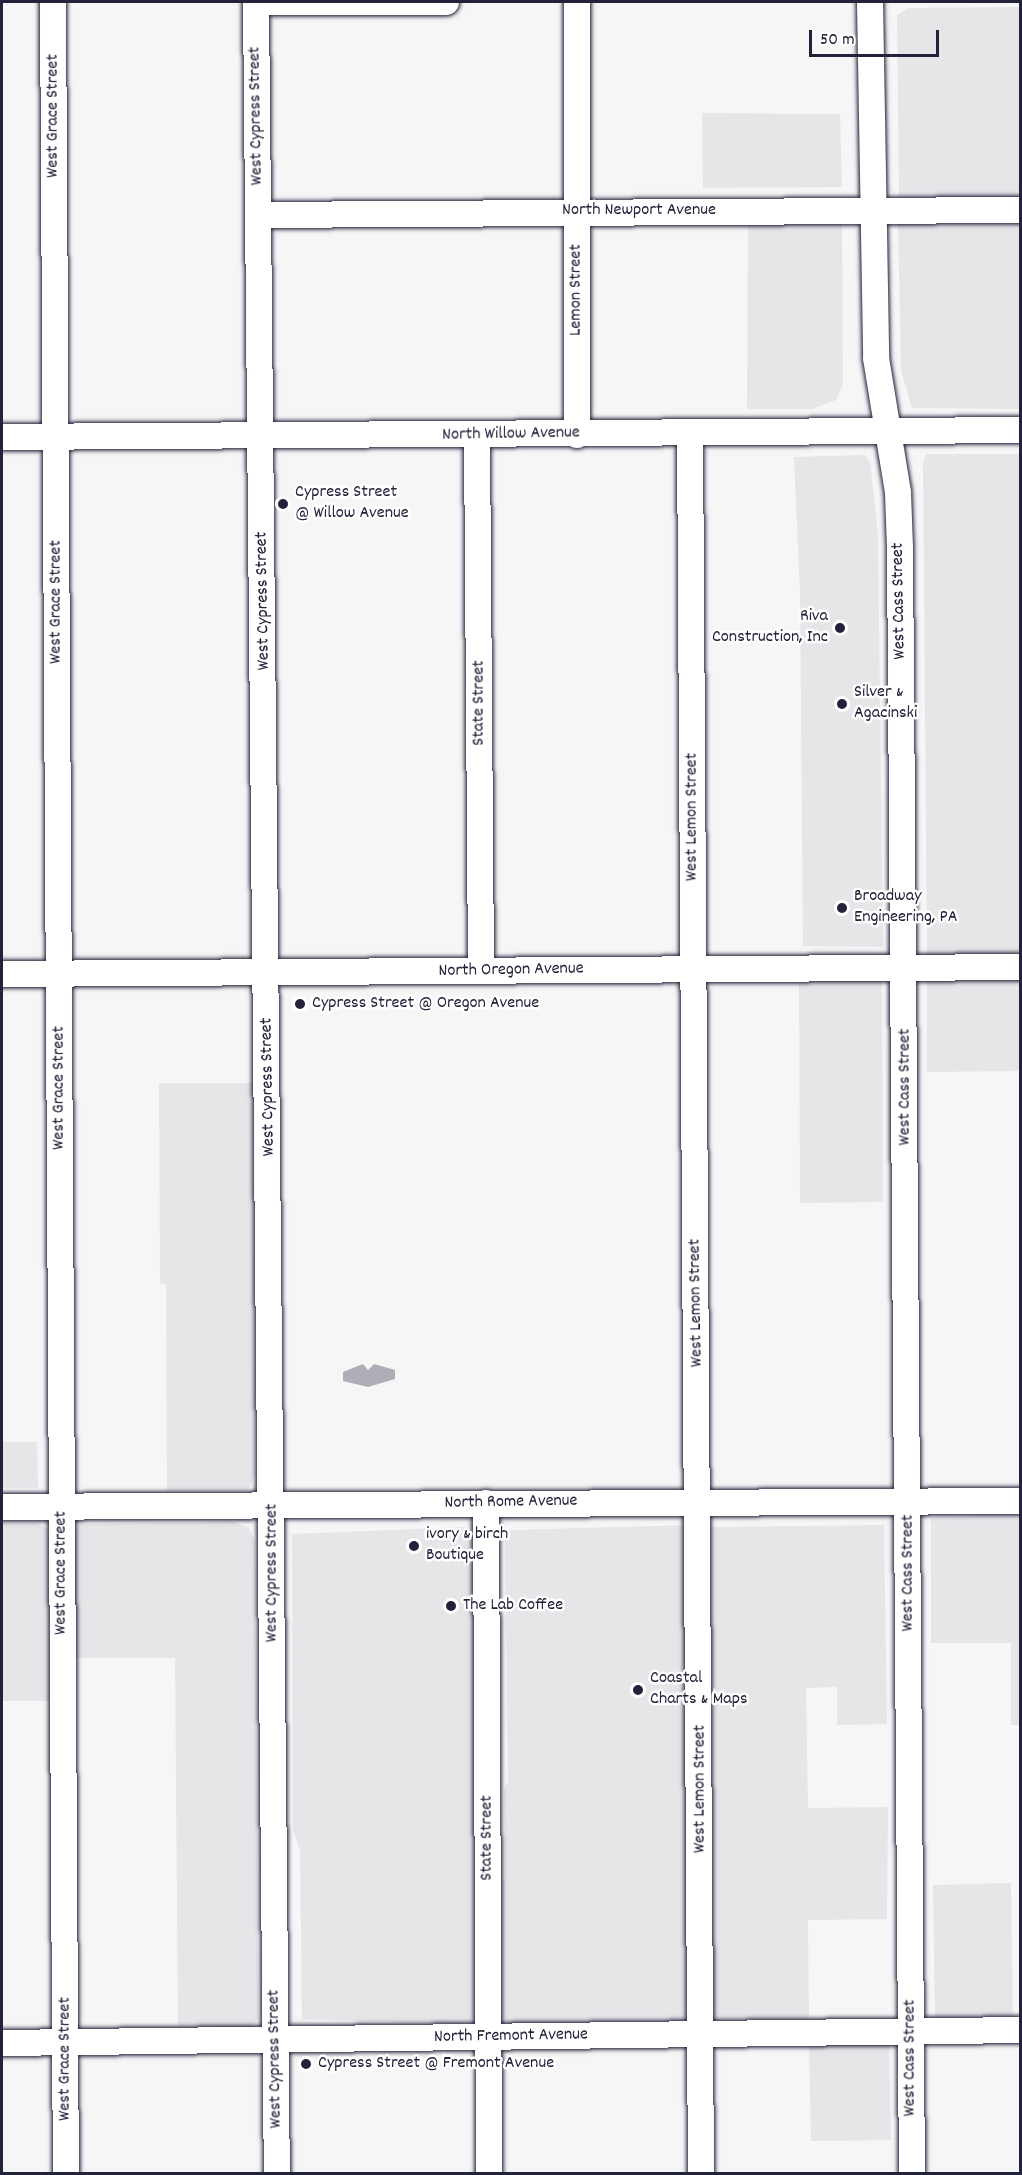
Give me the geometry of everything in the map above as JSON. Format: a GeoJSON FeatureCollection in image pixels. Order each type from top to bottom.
{"type":"FeatureCollection","features":[{"type":"Feature","properties":{"kind":"street","name":"West Grace Street"},"geometry":{"type":"LineString","coordinates":[[53,2],[66,2174]]}},
{"type":"Feature","properties":{"kind":"street"},"geometry":{"type":"LineString","coordinates":[[255,2],[446,2]]}},
{"type":"Feature","properties":{"kind":"street","name":"West Cypress Street"},"geometry":{"type":"LineString","coordinates":[[255,2],[263,436],[277,2174]]}},
{"type":"Feature","properties":{"kind":"street","name":"Lemon Street"},"geometry":{"type":"LineString","coordinates":[[577,2],[577,435]]}},
{"type":"Feature","properties":{"kind":"street","name":"West Cass Street"},"geometry":{"type":"LineString","coordinates":[[870,2],[876,358],[898,493],[900,547],[909,1502],[912,2174]]}},
{"type":"Feature","properties":{"kind":"street","name":"North Newport Avenue"},"geometry":{"type":"LineString","coordinates":[[258,214],[1020,210]]}},
{"type":"Feature","properties":{"kind":"street","name":"North Willow Avenue"},"geometry":{"type":"LineString","coordinates":[[2,437],[477,436],[888,429],[1020,430]]}},
{"type":"Feature","properties":{"kind":"street","name":"West Lemon Street"},"geometry":{"type":"LineString","coordinates":[[690,432],[699,1501],[701,2174]]}},
{"type":"Feature","properties":{"kind":"street","name":"State Street"},"geometry":{"type":"LineString","coordinates":[[477,436],[481,971]]}},
{"type":"Feature","properties":{"kind":"street","name":"North Oregon Avenue"},"geometry":{"type":"LineString","coordinates":[[2,974],[1020,967]]}},
{"type":"Feature","properties":{"kind":"street","name":"North Rome Avenue"},"geometry":{"type":"LineString","coordinates":[[2,1507],[699,1501],[1020,1501]]}},
{"type":"Feature","properties":{"kind":"street","name":"State Street"},"geometry":{"type":"LineString","coordinates":[[486,1503],[489,2174]]}},
{"type":"Feature","properties":{"kind":"street","name":"North Fremont Avenue"},"geometry":{"type":"LineString","coordinates":[[2,2043],[276,2042],[700,2033],[1020,2030]]}},
{"type":"Feature","properties":{"kind":"shaded area"},"geometry":{"type":"Polygon","coordinates":[[[1020,7],[1020,202],[899,197],[897,15],[908,8],[1020,7]]]}},
{"type":"Feature","properties":{"kind":"shaded area"},"geometry":{"type":"Polygon","coordinates":[[[702,113],[840,114],[842,187],[703,188],[702,113]]]}},
{"type":"Feature","properties":{"kind":"shaded area"},"geometry":{"type":"Polygon","coordinates":[[[842,218],[843,384],[836,400],[812,409],[747,409],[748,219],[842,218]]]}},
{"type":"Feature","properties":{"kind":"shaded area"},"geometry":{"type":"Polygon","coordinates":[[[1020,219],[1020,409],[912,408],[901,370],[898,222],[1020,219]]]}},
{"type":"Feature","properties":{"kind":"shaded area"},"geometry":{"type":"Polygon","coordinates":[[[927,454],[1020,454],[1020,960],[927,960],[923,461],[927,454]]]}},
{"type":"Feature","properties":{"kind":"shaded area"},"geometry":{"type":"Polygon","coordinates":[[[865,455],[870,462],[878,533],[883,947],[803,946],[800,593],[794,457],[865,455]]]}},
{"type":"Feature","properties":{"kind":"shaded area"},"geometry":{"type":"Polygon","coordinates":[[[882,977],[883,1202],[800,1203],[799,979],[882,977]]]}},
{"type":"Feature","properties":{"kind":"shaded area"},"geometry":{"type":"Polygon","coordinates":[[[1020,977],[1020,1071],[927,1072],[927,980],[1020,977]]]}},
{"type":"Feature","properties":{"kind":"shaded area"},"geometry":{"type":"Polygon","coordinates":[[[159,1083],[253,1083],[255,1475],[248,1491],[167,1491],[166,1284],[160,1284],[159,1083]]]}},
{"type":"Feature","properties":{"kind":"shaded area"},"geometry":{"type":"Polygon","coordinates":[[[363,1364],[368,1370],[374,1364],[395,1370],[395,1379],[368,1387],[343,1381],[343,1372],[363,1364]]]}},
{"type":"Feature","properties":{"kind":"shaded area"},"geometry":{"type":"Polygon","coordinates":[[[2,1442],[37,1442],[38,1488],[2,1488],[2,1442]]]}},
{"type":"Feature","properties":{"kind":"shaded area"},"geometry":{"type":"Polygon","coordinates":[[[1020,1514],[1020,1725],[1011,1725],[1011,1643],[931,1643],[931,1517],[1020,1514]]]}},
{"type":"Feature","properties":{"kind":"shaded area"},"geometry":{"type":"Polygon","coordinates":[[[235,1522],[249,1528],[255,1541],[258,2018],[252,2028],[178,2026],[175,1658],[72,1658],[72,1532],[80,1524],[235,1522]]]}},
{"type":"Feature","properties":{"kind":"shaded area"},"geometry":{"type":"Polygon","coordinates":[[[2,1523],[37,1523],[50,1531],[56,1701],[2,1701],[2,1523]]]}},
{"type":"Feature","properties":{"kind":"shaded area"},"geometry":{"type":"Polygon","coordinates":[[[689,1525],[691,2014],[684,2022],[500,2024],[494,1894],[505,1878],[504,1789],[508,1782],[505,1541],[509,1530],[689,1525]]]}},
{"type":"Feature","properties":{"kind":"shaded area"},"geometry":{"type":"Polygon","coordinates":[[[884,1525],[887,1724],[837,1725],[837,1687],[806,1688],[808,1808],[888,1807],[887,1919],[808,1920],[809,2018],[711,2019],[708,1527],[884,1525]]]}},
{"type":"Feature","properties":{"kind":"shaded area"},"geometry":{"type":"Polygon","coordinates":[[[464,1527],[474,1531],[478,2024],[302,2019],[300,1851],[293,1830],[292,1534],[464,1527]]]}},
{"type":"Feature","properties":{"kind":"shaded area"},"geometry":{"type":"Polygon","coordinates":[[[1011,1883],[1013,2021],[935,2022],[933,1885],[1011,1883]]]}},
{"type":"Feature","properties":{"kind":"shaded area"},"geometry":{"type":"Polygon","coordinates":[[[889,2040],[891,2140],[811,2141],[809,2041],[889,2040]]]}},
{"type":"Feature","properties":{"kind":"place","name":"Cypress Street @ Willow Avenue"},"geometry":{"type":"Point","coordinates":[283,504]}},
{"type":"Feature","properties":{"kind":"place","name":"Riva Construction, Inc"},"geometry":{"type":"Point","coordinates":[840,628]}},
{"type":"Feature","properties":{"kind":"place","name":"Silver & Agacinski"},"geometry":{"type":"Point","coordinates":[842,704]}},
{"type":"Feature","properties":{"kind":"place","name":"Broadway Engineering, PA"},"geometry":{"type":"Point","coordinates":[842,908]}},
{"type":"Feature","properties":{"kind":"place","name":"Cypress Street @ Oregon Avenue"},"geometry":{"type":"Point","coordinates":[300,1004]}},
{"type":"Feature","properties":{"kind":"place","name":"ivory & birch Boutique"},"geometry":{"type":"Point","coordinates":[414,1546]}},
{"type":"Feature","properties":{"kind":"place","name":"The Lab Coffee"},"geometry":{"type":"Point","coordinates":[451,1606]}},
{"type":"Feature","properties":{"kind":"place","name":"Coastal Charts & Maps"},"geometry":{"type":"Point","coordinates":[638,1690]}},
{"type":"Feature","properties":{"kind":"place","name":"Cypress Street @ Fremont Avenue"},"geometry":{"type":"Point","coordinates":[306,2064]}}]}
